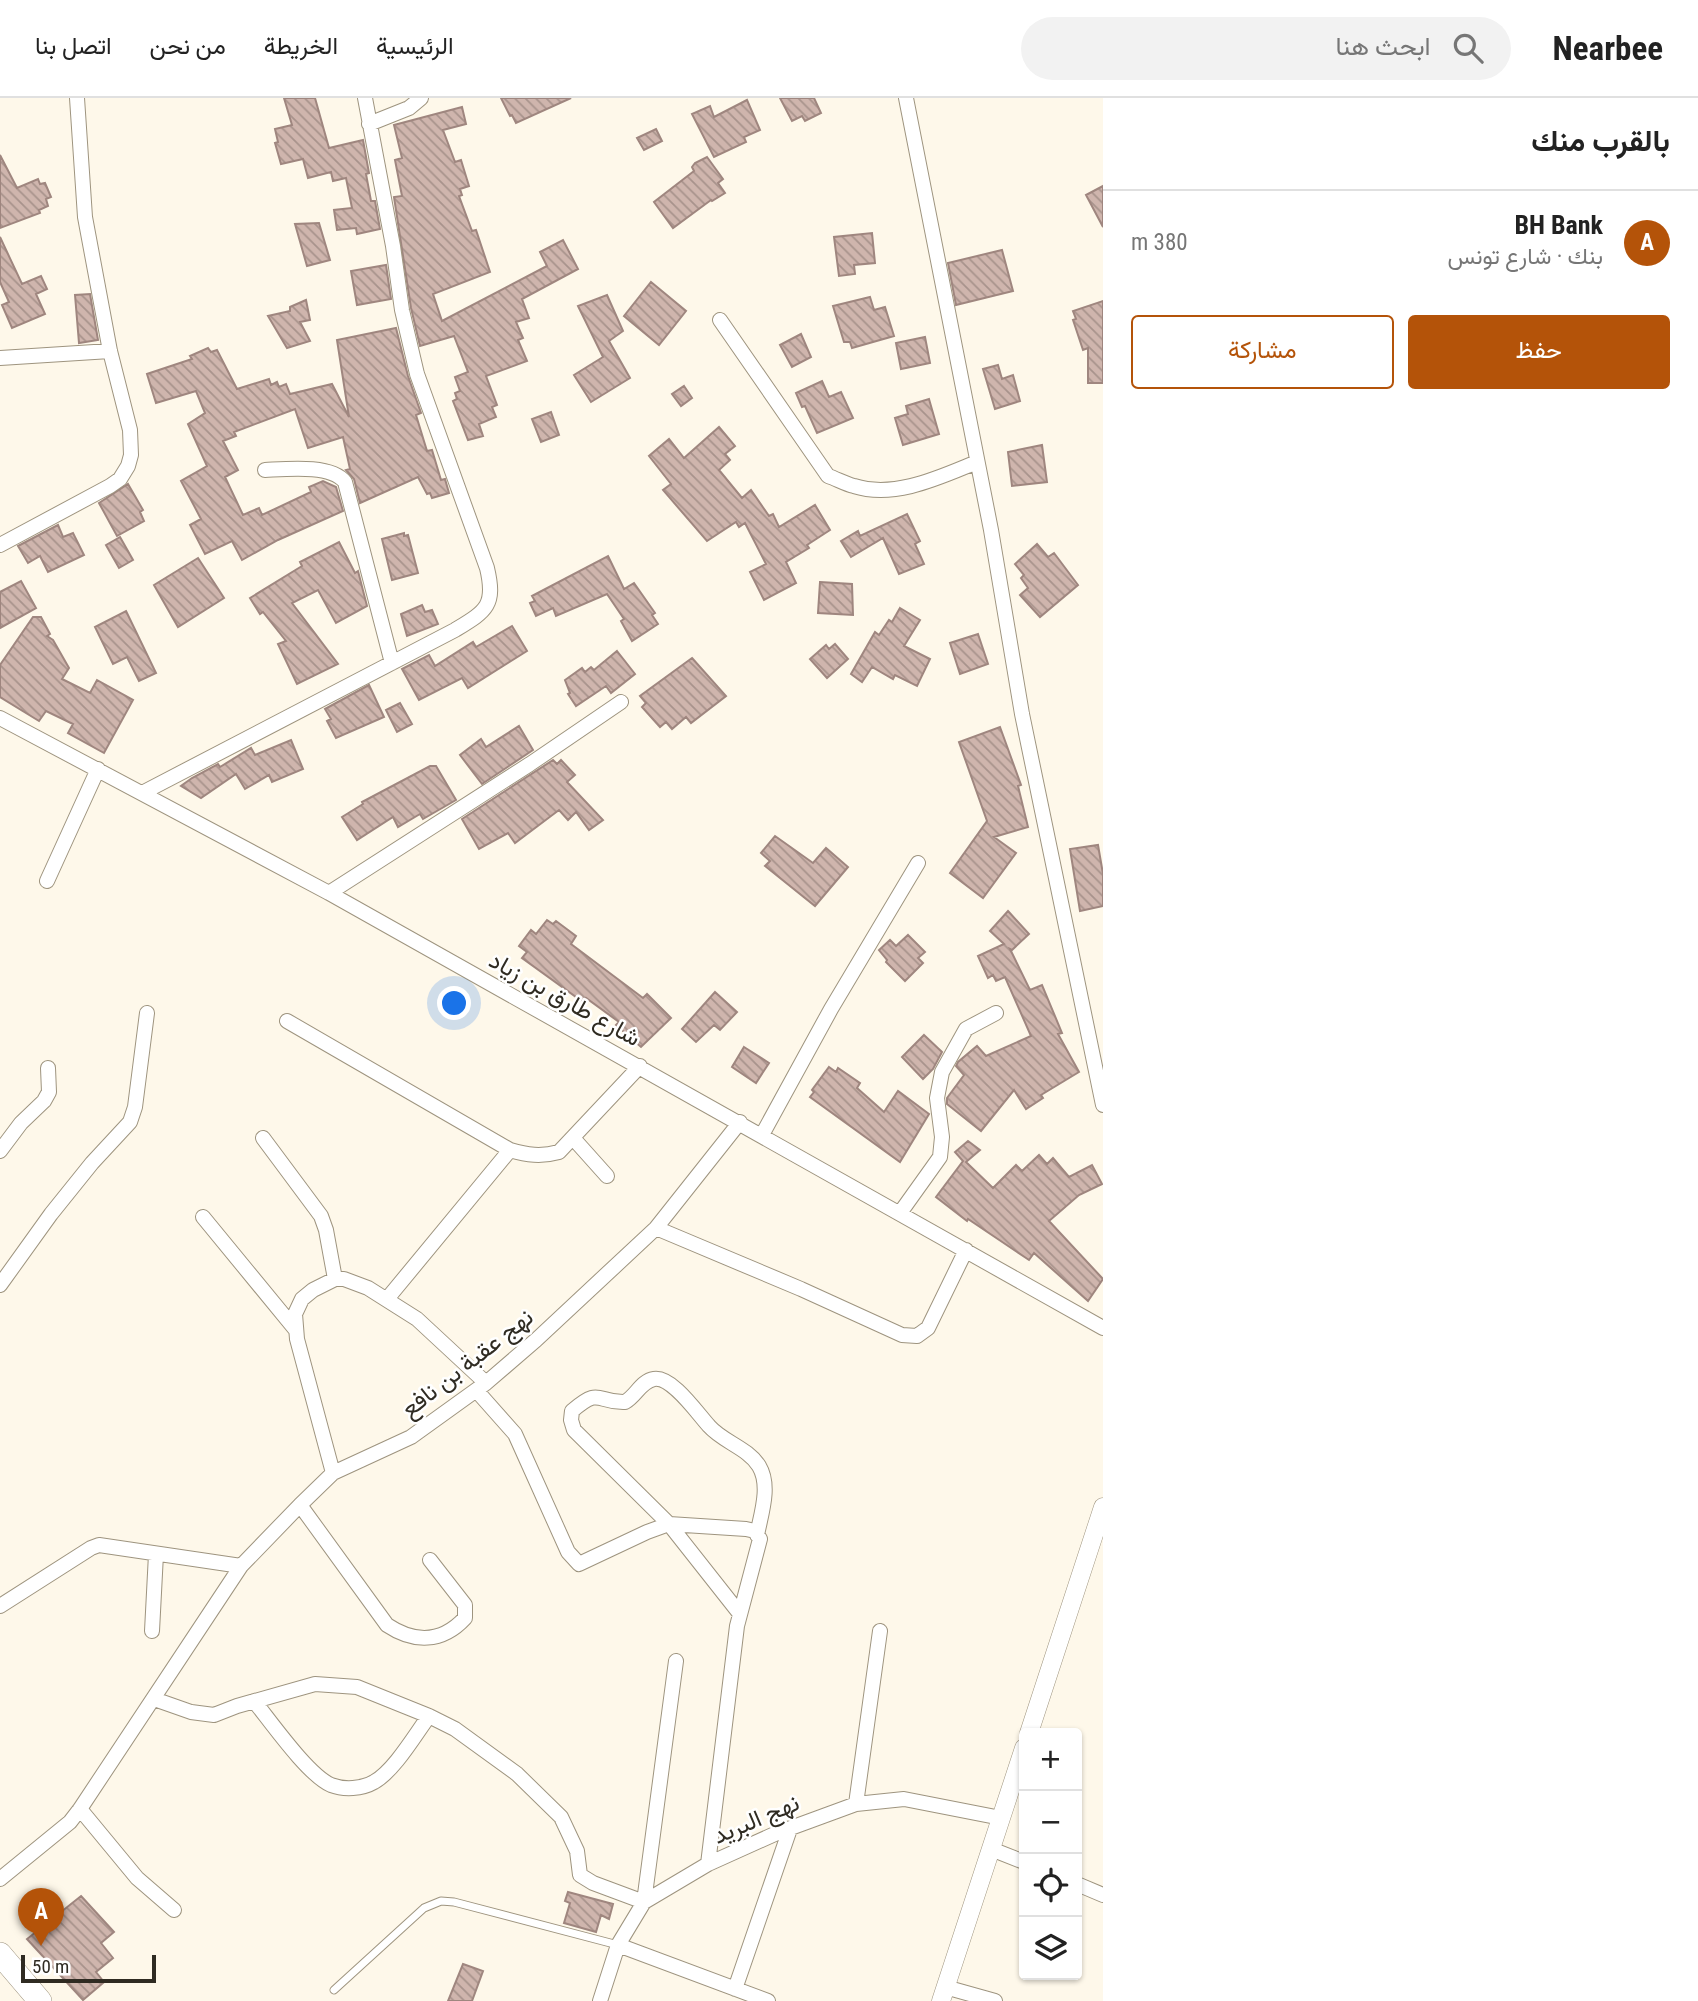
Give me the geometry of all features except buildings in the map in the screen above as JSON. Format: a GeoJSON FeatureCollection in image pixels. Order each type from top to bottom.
{"type":"FeatureCollection","features":[{"type":"Feature","properties":{"kind":"main road"},"geometry":{"type":"LineString","coordinates":[[0,1954],[40,2001]]}},
{"type":"Feature","properties":{"kind":"street"},"geometry":{"type":"LineString","coordinates":[[0,545],[90,499],[120,479],[131,455],[130,430],[110,351],[85,217],[77,98]]}},
{"type":"Feature","properties":{"kind":"street"},"geometry":{"type":"LineString","coordinates":[[144,792],[455,630],[481,613],[491,597],[487,568],[417,373],[409,343],[365,98]]}},
{"type":"Feature","properties":{"kind":"street"},"geometry":{"type":"LineString","coordinates":[[369,124],[409,108],[421,98]]}},
{"type":"Feature","properties":{"kind":"street"},"geometry":{"type":"LineString","coordinates":[[906,98],[977,462],[1022,714],[1103,1105]]}},
{"type":"Feature","properties":{"kind":"street"},"geometry":{"type":"LineString","coordinates":[[720,320],[828,476],[856,487],[885,490],[922,483],[977,462]]}},
{"type":"Feature","properties":{"kind":"street"},"geometry":{"type":"LineString","coordinates":[[0,358],[110,351]]}},
{"type":"Feature","properties":{"kind":"street"},"geometry":{"type":"LineString","coordinates":[[265,470],[326,471],[338,475],[345,482],[392,663]]}},
{"type":"Feature","properties":{"kind":"street"},"geometry":{"type":"LineString","coordinates":[[329,893],[621,702]]}},
{"type":"Feature","properties":{"kind":"street","name":"شارع طارق بن زياد"},"geometry":{"type":"LineString","coordinates":[[0,718],[144,792],[329,893],[1103,1328]]}},
{"type":"Feature","properties":{"kind":"street"},"geometry":{"type":"LineString","coordinates":[[47,881],[98,769]]}},
{"type":"Feature","properties":{"kind":"street"},"geometry":{"type":"LineString","coordinates":[[762,1135],[831,1009],[918,863]]}},
{"type":"Feature","properties":{"kind":"street"},"geometry":{"type":"LineString","coordinates":[[0,1284],[68,1194],[130,1122],[135,1107],[147,1013]]}},
{"type":"Feature","properties":{"kind":"street"},"geometry":{"type":"LineString","coordinates":[[900,1213],[940,1157],[942,1137],[937,1098],[942,1072],[966,1030],[996,1013]]}},
{"type":"Feature","properties":{"kind":"street"},"geometry":{"type":"LineString","coordinates":[[287,1021],[510,1150],[528,1155],[559,1152],[640,1066]]}},
{"type":"Feature","properties":{"kind":"street"},"geometry":{"type":"LineString","coordinates":[[0,1151],[49,1093],[48,1068]]}},
{"type":"Feature","properties":{"kind":"street","name":"نهج عقبة بن نافع"},"geometry":{"type":"LineString","coordinates":[[0,1880],[70,1822],[241,1566],[300,1505],[333,1473],[411,1437],[481,1386],[576,1304],[656,1228],[740,1122]]}},
{"type":"Feature","properties":{"kind":"street"},"geometry":{"type":"LineString","coordinates":[[263,1138],[321,1216],[335,1279]]}},
{"type":"Feature","properties":{"kind":"street"},"geometry":{"type":"LineString","coordinates":[[573,1138],[607,1176]]}},
{"type":"Feature","properties":{"kind":"street"},"geometry":{"type":"LineString","coordinates":[[387,1299],[510,1150]]}},
{"type":"Feature","properties":{"kind":"street"},"geometry":{"type":"LineString","coordinates":[[203,1217],[296,1330]]}},
{"type":"Feature","properties":{"kind":"street"},"geometry":{"type":"LineString","coordinates":[[656,1228],[801,1289],[901,1335],[917,1336],[928,1328],[966,1250]]}},
{"type":"Feature","properties":{"kind":"street"},"geometry":{"type":"LineString","coordinates":[[333,1473],[296,1330],[295,1314],[302,1299],[335,1279],[353,1281],[417,1319],[481,1386],[515,1434],[568,1552],[579,1564],[669,1524],[755,1531],[760,1539],[740,1615],[708,1864]]}},
{"type":"Feature","properties":{"kind":"street"},"geometry":{"type":"LineString","coordinates":[[740,1615],[669,1524],[574,1430],[572,1411],[585,1400],[603,1397],[625,1402],[647,1381],[656,1378],[671,1384],[712,1430],[748,1454],[759,1466],[765,1493],[757,1535]]}},
{"type":"Feature","properties":{"kind":"street"},"geometry":{"type":"LineString","coordinates":[[300,1505],[387,1625],[403,1635],[424,1639],[455,1629],[465,1618],[465,1605],[430,1560]]}},
{"type":"Feature","properties":{"kind":"street"},"geometry":{"type":"LineString","coordinates":[[1031,1728],[1103,1507]]}},
{"type":"Feature","properties":{"kind":"street"},"geometry":{"type":"LineString","coordinates":[[0,1606],[99,1545],[241,1566]]}},
{"type":"Feature","properties":{"kind":"street"},"geometry":{"type":"LineString","coordinates":[[152,1632],[156,1554]]}},
{"type":"Feature","properties":{"kind":"street"},"geometry":{"type":"LineString","coordinates":[[856,1804],[880,1631]]}},
{"type":"Feature","properties":{"kind":"street"},"geometry":{"type":"LineString","coordinates":[[154,1699],[202,1715],[214,1715],[315,1684],[357,1687],[429,1716],[455,1729],[517,1774],[561,1817],[577,1851],[580,1875],[593,1883],[644,1902],[676,1661]]}},
{"type":"Feature","properties":{"kind":"street"},"geometry":{"type":"LineString","coordinates":[[254,1701],[313,1772],[331,1785],[353,1788],[374,1782],[390,1768],[429,1716]]}},
{"type":"Feature","properties":{"kind":"street"},"geometry":{"type":"LineString","coordinates":[[995,2001],[943,1994],[1019,1763]]}},
{"type":"Feature","properties":{"kind":"street","name":"نهج البريد"},"geometry":{"type":"LineString","coordinates":[[600,2001],[618,1945],[644,1902],[708,1864],[856,1804],[904,1799],[1001,1818]]}},
{"type":"Feature","properties":{"kind":"street"},"geometry":{"type":"LineString","coordinates":[[80,1809],[137,1878],[174,1909]]}},
{"type":"Feature","properties":{"kind":"street"},"geometry":{"type":"LineString","coordinates":[[735,1989],[790,1829]]}},
{"type":"Feature","properties":{"kind":"street"},"geometry":{"type":"LineString","coordinates":[[991,1849],[1019,1860]]}},
{"type":"Feature","properties":{"kind":"street"},"geometry":{"type":"LineString","coordinates":[[1082,1886],[1103,1895]]}},
{"type":"Feature","properties":{"kind":"street"},"geometry":{"type":"LineString","coordinates":[[618,1945],[768,2001]]}},
{"type":"Feature","properties":{"kind":"lane"},"geometry":{"type":"LineString","coordinates":[[334,1990],[424,1908],[440,1901],[454,1902],[618,1945]]}},
{"type":"Feature","properties":{"kind":"place","name":"BH Bank"},"geometry":{"type":"Point","coordinates":[41,1946]}}]}
